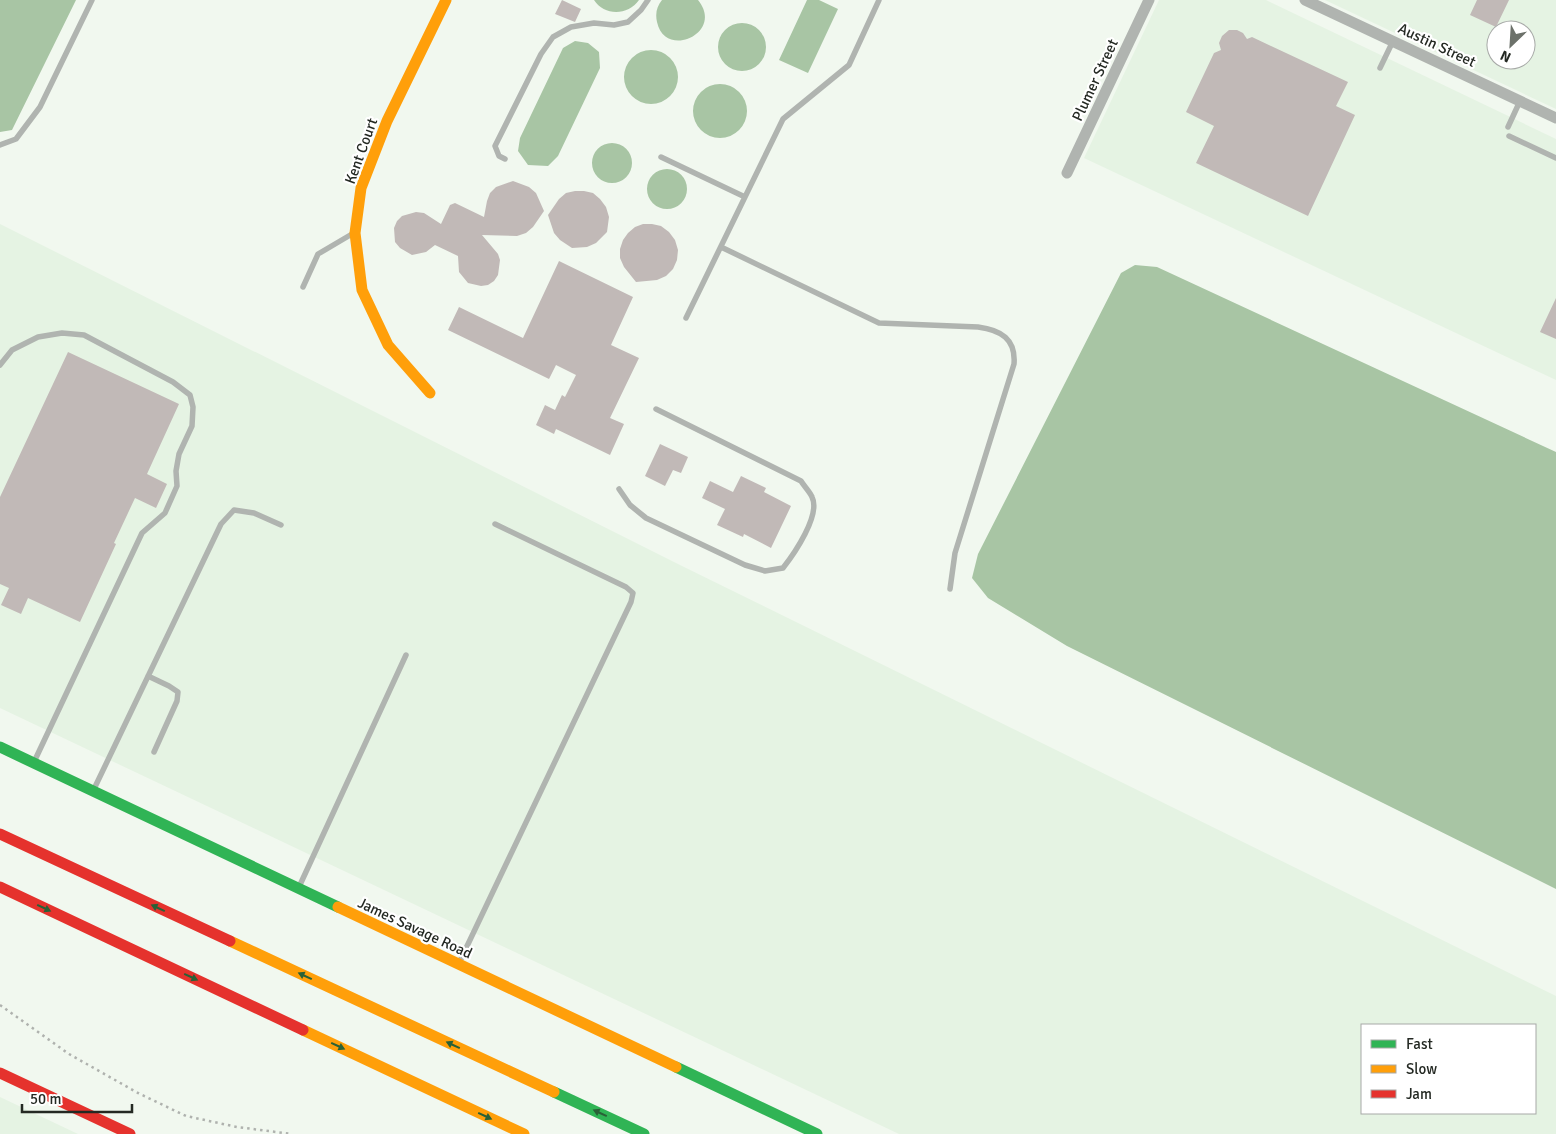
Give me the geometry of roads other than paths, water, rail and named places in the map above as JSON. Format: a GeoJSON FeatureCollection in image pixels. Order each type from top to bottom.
{"type":"FeatureCollection","features":[{"type":"Feature","properties":{"kind":"main road","name":"Kent Court"},"geometry":{"type":"LineString","coordinates":[[430,393],[388,344],[362,290],[355,233],[361,188],[387,121],[446,0]]}},
{"type":"Feature","properties":{"kind":"main road","name":"James Savage Road"},"geometry":{"type":"LineString","coordinates":[[0,747],[817,1134]]}},
{"type":"Feature","properties":{"kind":"main road"},"geometry":{"type":"LineString","coordinates":[[0,834],[644,1134]]}},
{"type":"Feature","properties":{"kind":"main road"},"geometry":{"type":"LineString","coordinates":[[0,887],[524,1134]]}},
{"type":"Feature","properties":{"kind":"main road"},"geometry":{"type":"LineString","coordinates":[[0,1073],[130,1134]]}},
{"type":"Feature","properties":{"kind":"street","name":"Plumer Street"},"geometry":{"type":"LineString","coordinates":[[1068,173],[1149,0]]}},
{"type":"Feature","properties":{"kind":"street","name":"Austin Street"},"geometry":{"type":"LineString","coordinates":[[1305,0],[1556,118]]}},
{"type":"Feature","properties":{"kind":"lane"},"geometry":{"type":"LineString","coordinates":[[0,145],[16,139],[32,120],[92,0]]}},
{"type":"Feature","properties":{"kind":"lane"},"geometry":{"type":"LineString","coordinates":[[505,159],[499,156],[496,146],[541,54],[553,37],[571,27],[594,23],[614,25],[628,22],[641,10],[648,0]]}},
{"type":"Feature","properties":{"kind":"lane"},"geometry":{"type":"LineString","coordinates":[[686,318],[783,119],[849,65],[879,0]]}},
{"type":"Feature","properties":{"kind":"lane"},"geometry":{"type":"LineString","coordinates":[[1380,68],[1393,41]]}},
{"type":"Feature","properties":{"kind":"lane"},"geometry":{"type":"LineString","coordinates":[[1508,127],[1520,101]]}},
{"type":"Feature","properties":{"kind":"lane"},"geometry":{"type":"LineString","coordinates":[[1509,136],[1556,158]]}},
{"type":"Feature","properties":{"kind":"lane"},"geometry":{"type":"LineString","coordinates":[[661,157],[745,197]]}},
{"type":"Feature","properties":{"kind":"lane"},"geometry":{"type":"LineString","coordinates":[[303,287],[318,254],[355,233]]}},
{"type":"Feature","properties":{"kind":"lane"},"geometry":{"type":"LineString","coordinates":[[720,248],[879,323],[978,327],[992,329],[1007,337],[1015,352],[1014,364],[955,553],[950,589]]}},
{"type":"Feature","properties":{"kind":"lane"},"geometry":{"type":"LineString","coordinates":[[0,365],[12,350],[38,337],[62,332],[84,335],[173,382],[190,395],[193,407],[192,426],[179,454],[176,471],[177,486],[165,513],[142,533],[33,762]]}},
{"type":"Feature","properties":{"kind":"lane"},"geometry":{"type":"LineString","coordinates":[[619,489],[630,505],[646,518],[745,565],[765,571],[783,568],[796,552],[813,516],[813,499],[801,481],[656,409]]}},
{"type":"Feature","properties":{"kind":"lane"},"geometry":{"type":"LineString","coordinates":[[93,791],[220,524],[234,510],[254,513],[281,525]]}},
{"type":"Feature","properties":{"kind":"lane"},"geometry":{"type":"LineString","coordinates":[[458,965],[631,602],[633,593],[626,587],[495,524]]}},
{"type":"Feature","properties":{"kind":"lane"},"geometry":{"type":"LineString","coordinates":[[298,889],[406,656]]}},
{"type":"Feature","properties":{"kind":"lane"},"geometry":{"type":"LineString","coordinates":[[148,676],[178,692],[178,701],[154,752]]}}]}
